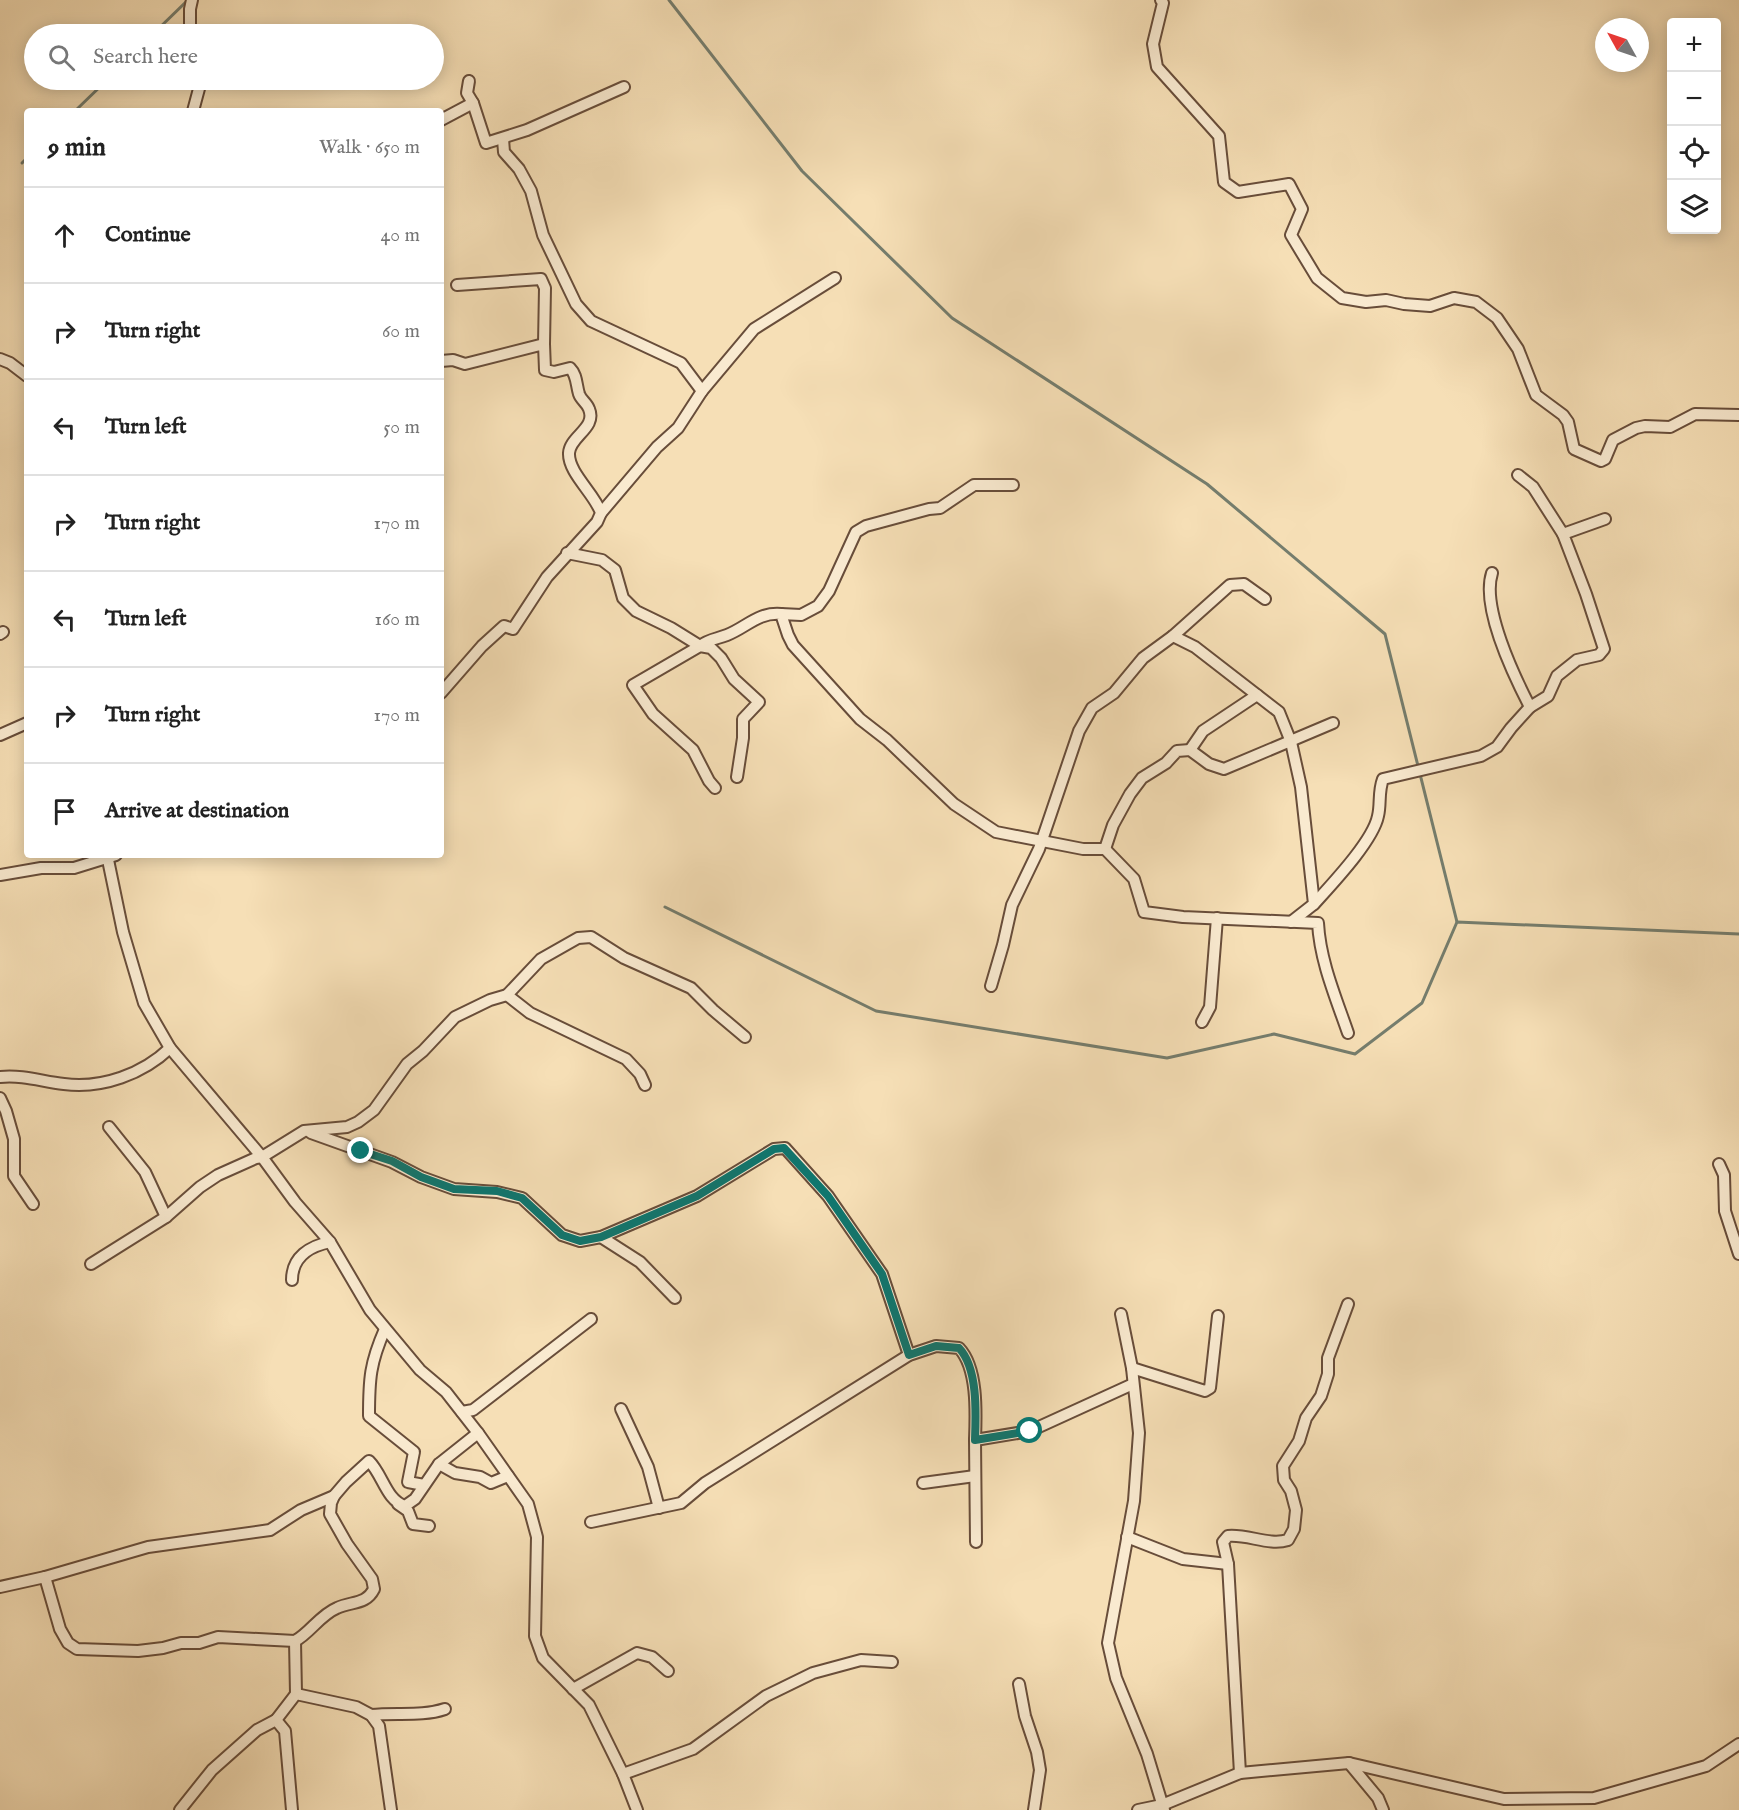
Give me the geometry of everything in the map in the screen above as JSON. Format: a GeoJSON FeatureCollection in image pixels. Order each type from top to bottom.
{"type":"FeatureCollection","features":[{"type":"Feature","properties":{"kind":"street"},"geometry":{"type":"LineString","coordinates":[[190,24],[192,0]]}},
{"type":"Feature","properties":{"kind":"street"},"geometry":{"type":"LineString","coordinates":[[1161,0],[1163,3],[1154,44],[1157,67],[1219,136],[1224,182],[1238,192],[1289,184],[1302,209],[1291,235],[1317,278],[1342,298],[1366,302],[1386,300],[1430,306],[1454,298],[1476,302],[1497,318],[1518,349],[1536,395],[1563,415],[1568,422],[1574,449],[1601,461],[1605,459],[1613,440],[1636,428],[1670,427],[1695,414],[1739,415]]}},
{"type":"Feature","properties":{"kind":"street"},"geometry":{"type":"LineString","coordinates":[[469,81],[467,93],[473,103],[486,143],[504,139],[624,87]]}},
{"type":"Feature","properties":{"kind":"street"},"geometry":{"type":"LineString","coordinates":[[194,108],[199,90]]}},
{"type":"Feature","properties":{"kind":"street"},"geometry":{"type":"LineString","coordinates":[[444,118],[473,103]]}},
{"type":"Feature","properties":{"kind":"street"},"geometry":{"type":"LineString","coordinates":[[504,139],[504,152],[519,169],[531,192],[543,235],[576,304],[591,321],[681,363],[702,392]]}},
{"type":"Feature","properties":{"kind":"street"},"geometry":{"type":"LineString","coordinates":[[444,690],[496,633],[504,626],[513,629],[547,577],[597,522],[601,513],[657,447],[678,428],[702,392],[754,329],[835,278]]}},
{"type":"Feature","properties":{"kind":"street"},"geometry":{"type":"LineString","coordinates":[[458,285],[541,279],[545,288],[545,370],[554,372],[570,368],[575,373],[581,400],[589,409],[590,422],[584,432],[572,443],[569,452],[570,463],[598,504],[601,513]]}},
{"type":"Feature","properties":{"kind":"street"},"geometry":{"type":"LineString","coordinates":[[444,361],[453,360],[465,364],[544,344]]}},
{"type":"Feature","properties":{"kind":"street"},"geometry":{"type":"LineString","coordinates":[[0,359],[10,363],[24,374]]}},
{"type":"Feature","properties":{"kind":"street"},"geometry":{"type":"LineString","coordinates":[[1291,922],[1314,903],[1371,836],[1378,816],[1379,791],[1383,779],[1481,756],[1497,747],[1530,707],[1548,696],[1557,676],[1577,660],[1599,655],[1604,650],[1563,534],[1533,487],[1518,475]]}},
{"type":"Feature","properties":{"kind":"street"},"geometry":{"type":"LineString","coordinates":[[715,788],[693,750],[654,714],[633,685],[709,639],[727,635],[755,618],[770,613],[801,615],[818,606],[829,591],[856,532],[866,526],[928,509],[940,508],[974,486],[1012,484]]}},
{"type":"Feature","properties":{"kind":"street"},"geometry":{"type":"LineString","coordinates":[[1563,534],[1605,519]]}},
{"type":"Feature","properties":{"kind":"street"},"geometry":{"type":"LineString","coordinates":[[567,553],[602,560],[615,570],[622,598],[636,611],[672,628],[700,646],[711,648],[721,658],[734,679],[759,702],[742,719],[743,738],[737,777]]}},
{"type":"Feature","properties":{"kind":"street"},"geometry":{"type":"LineString","coordinates":[[1492,573],[1488,583],[1495,621],[1510,669],[1530,707]]}},
{"type":"Feature","properties":{"kind":"street"},"geometry":{"type":"LineString","coordinates":[[991,986],[1012,905],[1028,875],[1079,731],[1092,708],[1114,693],[1143,658],[1173,636],[1230,585],[1244,584],[1265,599]]}},
{"type":"Feature","properties":{"kind":"street"},"geometry":{"type":"LineString","coordinates":[[781,614],[793,645],[839,698],[954,804],[996,832],[1083,849],[1105,849],[1134,879],[1144,912],[1318,923],[1327,970],[1348,1033]]}},
{"type":"Feature","properties":{"kind":"street"},"geometry":{"type":"LineString","coordinates":[[1173,636],[1194,647],[1279,712],[1292,742],[1301,787],[1314,903]]}},
{"type":"Feature","properties":{"kind":"street"},"geometry":{"type":"LineString","coordinates":[[1190,750],[1203,731],[1257,695]]}},
{"type":"Feature","properties":{"kind":"street"},"geometry":{"type":"LineString","coordinates":[[1105,849],[1113,825],[1130,794],[1142,778],[1166,763],[1177,751],[1190,750],[1209,764],[1224,769],[1333,723]]}},
{"type":"Feature","properties":{"kind":"street"},"geometry":{"type":"LineString","coordinates":[[0,735],[24,724]]}},
{"type":"Feature","properties":{"kind":"street"},"geometry":{"type":"LineString","coordinates":[[0,875],[41,868],[74,868],[104,858]]}},
{"type":"Feature","properties":{"kind":"street"},"geometry":{"type":"LineString","coordinates":[[110,858],[123,932],[144,1003],[170,1048],[330,1242],[370,1310],[420,1370],[446,1392],[478,1432],[528,1504],[537,1537],[535,1636],[543,1658],[589,1705],[623,1774],[637,1810]]}},
{"type":"Feature","properties":{"kind":"street"},"geometry":{"type":"LineString","coordinates":[[1202,1022],[1210,1007],[1217,918]]}},
{"type":"Feature","properties":{"kind":"street"},"geometry":{"type":"LineString","coordinates":[[91,1264],[166,1216],[218,1175],[262,1157],[304,1131],[347,1127],[358,1122],[374,1110],[407,1064],[455,1017],[490,1000],[507,995],[541,958],[578,938],[591,937],[624,958],[691,988],[712,1010],[745,1037]]}},
{"type":"Feature","properties":{"kind":"street"},"geometry":{"type":"LineString","coordinates":[[507,995],[530,1013],[626,1059],[640,1074],[645,1085]]}},
{"type":"Feature","properties":{"kind":"street"},"geometry":{"type":"LineString","coordinates":[[0,1077],[19,1076],[66,1085],[100,1084],[126,1077],[156,1062],[170,1048]]}},
{"type":"Feature","properties":{"kind":"street"},"geometry":{"type":"LineString","coordinates":[[0,1098],[14,1139],[14,1176],[33,1204]]}},
{"type":"Feature","properties":{"kind":"street"},"geometry":{"type":"LineString","coordinates":[[110,1127],[145,1172],[166,1216]]}},
{"type":"Feature","properties":{"kind":"street"},"geometry":{"type":"LineString","coordinates":[[304,1131],[392,1161],[421,1177],[454,1189],[497,1191],[522,1198],[562,1235],[580,1241],[601,1237],[697,1196],[774,1149],[784,1148],[828,1196],[882,1274],[909,1355]]}},
{"type":"Feature","properties":{"kind":"street"},"geometry":{"type":"LineString","coordinates":[[1719,1164],[1724,1175],[1725,1211],[1739,1254]]}},
{"type":"Feature","properties":{"kind":"street"},"geometry":{"type":"LineString","coordinates":[[601,1237],[640,1262],[675,1298]]}},
{"type":"Feature","properties":{"kind":"street"},"geometry":{"type":"LineString","coordinates":[[292,1280],[292,1269],[300,1256],[316,1245],[330,1242]]}},
{"type":"Feature","properties":{"kind":"street"},"geometry":{"type":"LineString","coordinates":[[1240,1773],[1228,1564],[1223,1542],[1228,1536],[1237,1535],[1280,1543],[1288,1540],[1294,1529],[1296,1510],[1291,1491],[1284,1480],[1283,1466],[1299,1441],[1306,1419],[1320,1396],[1328,1374],[1328,1358],[1347,1304]]}},
{"type":"Feature","properties":{"kind":"street"},"geometry":{"type":"LineString","coordinates":[[1121,1314],[1132,1368],[1139,1432],[1134,1501],[1108,1643],[1116,1678],[1147,1754],[1163,1808]]}},
{"type":"Feature","properties":{"kind":"street"},"geometry":{"type":"LineString","coordinates":[[1132,1368],[1205,1391],[1210,1388],[1218,1316]]}},
{"type":"Feature","properties":{"kind":"street"},"geometry":{"type":"LineString","coordinates":[[462,1412],[473,1410],[591,1320]]}},
{"type":"Feature","properties":{"kind":"street"},"geometry":{"type":"LineString","coordinates":[[386,1329],[375,1352],[369,1381],[369,1416],[414,1452],[408,1482],[424,1485]]}},
{"type":"Feature","properties":{"kind":"street"},"geometry":{"type":"LineString","coordinates":[[591,1522],[681,1503],[705,1483],[909,1355],[936,1346],[959,1348],[969,1360],[976,1409],[976,1542]]}},
{"type":"Feature","properties":{"kind":"street"},"geometry":{"type":"LineString","coordinates":[[975,1440],[1030,1431],[1134,1383]]}},
{"type":"Feature","properties":{"kind":"street"},"geometry":{"type":"LineString","coordinates":[[621,1409],[648,1467],[659,1508]]}},
{"type":"Feature","properties":{"kind":"street"},"geometry":{"type":"LineString","coordinates":[[398,1503],[405,1506],[415,1499],[439,1464],[478,1432]]}},
{"type":"Feature","properties":{"kind":"street"},"geometry":{"type":"LineString","coordinates":[[45,1577],[60,1629],[68,1643],[77,1649],[138,1651],[181,1643],[200,1643],[218,1637],[295,1641],[318,1620],[336,1608],[360,1602],[371,1596],[374,1589],[372,1579],[347,1544],[330,1514],[334,1496],[369,1461],[385,1483],[391,1498],[408,1511],[413,1524],[429,1526]]}},
{"type":"Feature","properties":{"kind":"street"},"geometry":{"type":"LineString","coordinates":[[439,1464],[455,1473],[480,1477],[491,1483],[508,1476]]}},
{"type":"Feature","properties":{"kind":"street"},"geometry":{"type":"LineString","coordinates":[[923,1483],[975,1476]]}},
{"type":"Feature","properties":{"kind":"street"},"geometry":{"type":"LineString","coordinates":[[0,1587],[45,1577],[148,1547],[270,1530],[301,1510],[334,1496]]}},
{"type":"Feature","properties":{"kind":"street"},"geometry":{"type":"LineString","coordinates":[[1127,1537],[1183,1559],[1228,1564]]}},
{"type":"Feature","properties":{"kind":"street"},"geometry":{"type":"LineString","coordinates":[[180,1810],[212,1770],[257,1730],[276,1720],[296,1694],[295,1641]]}},
{"type":"Feature","properties":{"kind":"street"},"geometry":{"type":"LineString","coordinates":[[573,1689],[637,1653],[652,1657],[668,1671]]}},
{"type":"Feature","properties":{"kind":"street"},"geometry":{"type":"LineString","coordinates":[[623,1774],[693,1749],[766,1695],[813,1673],[861,1660],[892,1662]]}},
{"type":"Feature","properties":{"kind":"street"},"geometry":{"type":"LineString","coordinates":[[1019,1683],[1025,1716],[1037,1752],[1040,1770],[1034,1810]]}},
{"type":"Feature","properties":{"kind":"street"},"geometry":{"type":"LineString","coordinates":[[296,1694],[356,1707],[371,1715],[379,1726],[391,1810]]}},
{"type":"Feature","properties":{"kind":"street"},"geometry":{"type":"LineString","coordinates":[[371,1715],[393,1712],[433,1713],[445,1709]]}},
{"type":"Feature","properties":{"kind":"street"},"geometry":{"type":"LineString","coordinates":[[276,1720],[285,1731],[292,1810]]}},
{"type":"Feature","properties":{"kind":"street"},"geometry":{"type":"LineString","coordinates":[[1138,1810],[1163,1808],[1240,1773],[1349,1763],[1504,1799],[1594,1798],[1706,1766],[1739,1744]]}},
{"type":"Feature","properties":{"kind":"street"},"geometry":{"type":"LineString","coordinates":[[1349,1763],[1378,1798],[1383,1810]]}},
{"type":"Feature","properties":{"kind":"waterway"},"geometry":{"type":"LineString","coordinates":[[163,24],[188,0]]}},
{"type":"Feature","properties":{"kind":"waterway"},"geometry":{"type":"LineString","coordinates":[[669,0],[802,171],[952,318],[1207,484],[1385,634],[1457,922]]}},
{"type":"Feature","properties":{"kind":"waterway"},"geometry":{"type":"LineString","coordinates":[[78,108],[97,90]]}},
{"type":"Feature","properties":{"kind":"waterway"},"geometry":{"type":"LineString","coordinates":[[665,907],[876,1011],[1167,1058],[1274,1034],[1355,1054],[1422,1003],[1457,922],[1739,934]]}},
{"type":"Feature","properties":{"kind":"route"},"geometry":{"type":"LineString","coordinates":[[361,1151],[392,1161],[421,1177],[454,1189],[497,1191],[522,1198],[562,1235],[580,1241],[601,1237],[697,1196],[774,1149],[784,1148],[828,1196],[882,1274],[909,1355],[936,1346],[959,1348],[969,1360],[976,1409],[975,1440],[1030,1431]]}}]}
